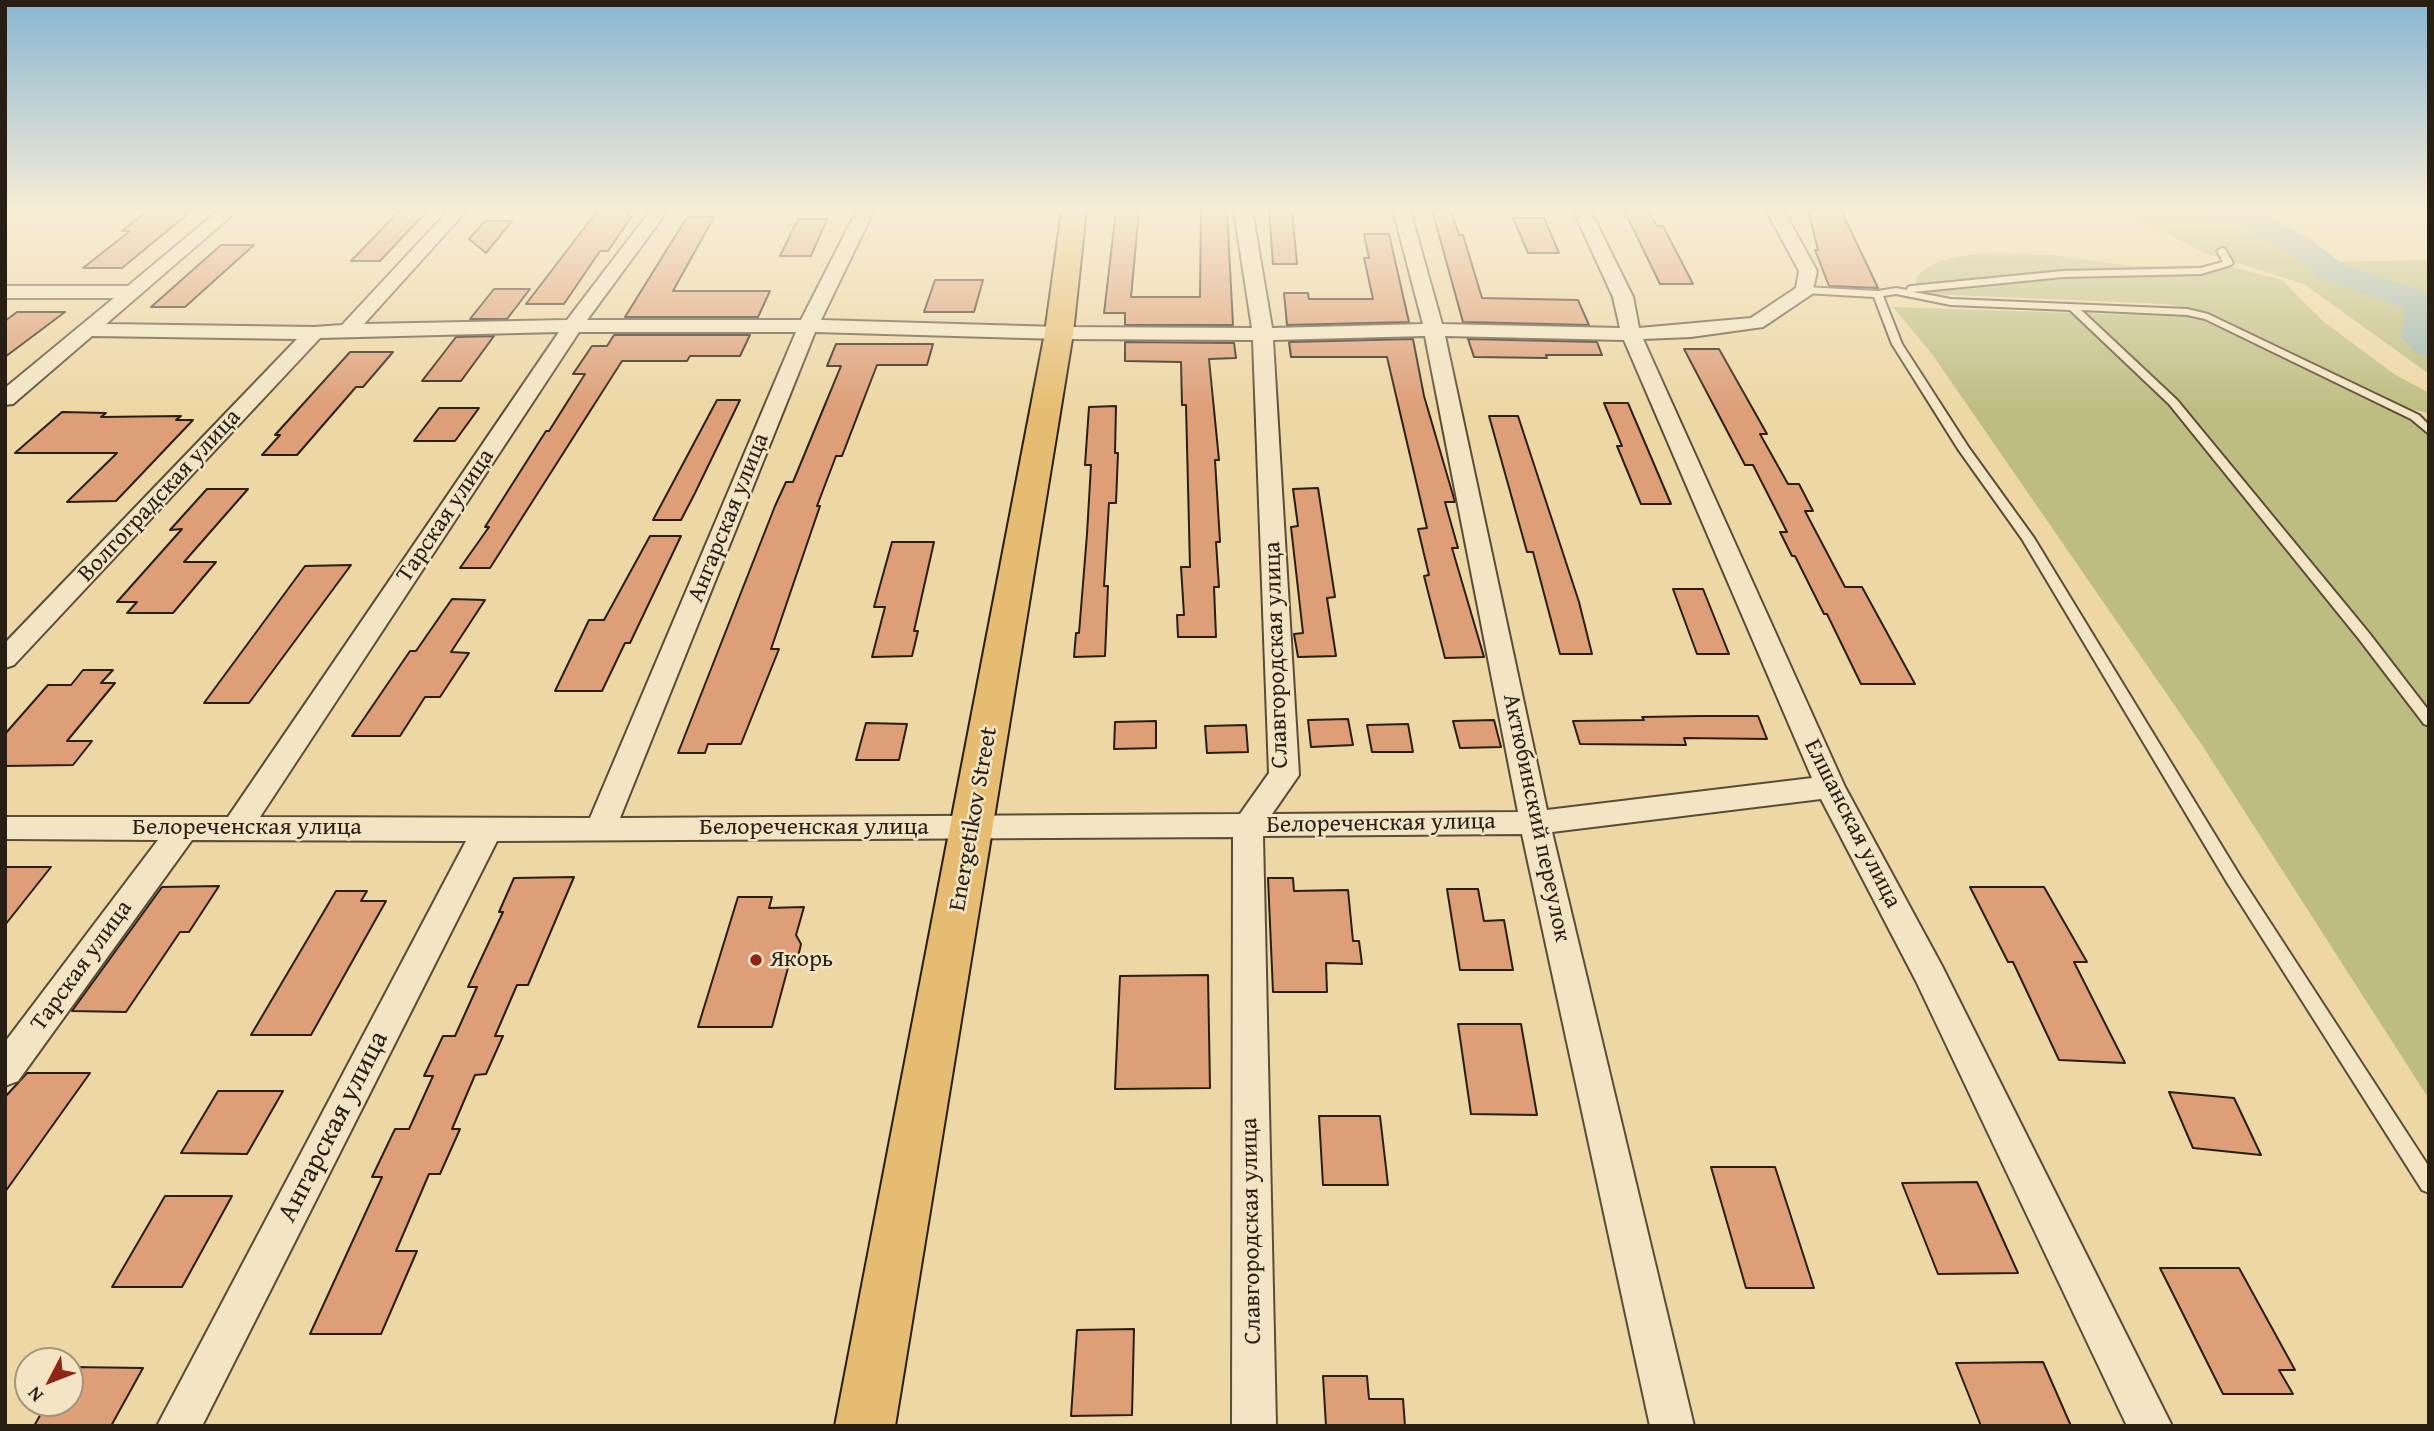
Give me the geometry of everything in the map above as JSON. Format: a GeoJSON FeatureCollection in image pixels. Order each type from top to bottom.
{"type":"FeatureCollection","features":[{"type":"Feature","properties":{"kind":"main road","name":"Energetikov Street"},"geometry":{"type":"LineString","coordinates":[[865,1426],[973,827],[1059,333],[1066,277]]}},
{"type":"Feature","properties":{"kind":"street"},"geometry":{"type":"LineString","coordinates":[[5,399],[152,277]]}},
{"type":"Feature","properties":{"kind":"street"},"geometry":{"type":"LineString","coordinates":[[348,330],[398,277]]}},
{"type":"Feature","properties":{"kind":"street","name":"Тарская улица"},"geometry":{"type":"LineString","coordinates":[[237,827],[573,326],[610,277]]}},
{"type":"Feature","properties":{"kind":"street","name":"Ангарская улица"},"geometry":{"type":"LineString","coordinates":[[600,830],[808,326],[833,277]]}},
{"type":"Feature","properties":{"kind":"street","name":"Славгородская улица"},"geometry":{"type":"LineString","coordinates":[[1254,277],[1263,334],[1284,775],[1248,825],[1254,1426]]}},
{"type":"Feature","properties":{"kind":"street","name":"Актюбинский переулок"},"geometry":{"type":"LineString","coordinates":[[1419,277],[1434,330],[1535,823],[1672,1426]]}},
{"type":"Feature","properties":{"kind":"street","name":"Елшанская улица"},"geometry":{"type":"LineString","coordinates":[[1613,277],[1623,297],[1631,334],[1830,786],[1930,976],[2150,1426]]}},
{"type":"Feature","properties":{"kind":"street"},"geometry":{"type":"LineString","coordinates":[[89,330],[314,333],[573,326],[808,326],[1059,333],[1263,334],[1434,330],[1631,334],[1691,331],[1756,323],[1805,290],[1807,277]]}},
{"type":"Feature","properties":{"kind":"street"},"geometry":{"type":"LineString","coordinates":[[5,292],[134,292]]}},
{"type":"Feature","properties":{"kind":"street","name":"Волгоградская улица"},"geometry":{"type":"LineString","coordinates":[[5,659],[314,333]]}},
{"type":"Feature","properties":{"kind":"street","name":"Белореченская улица"},"geometry":{"type":"LineString","coordinates":[[5,828],[600,830],[1535,823],[1830,786]]}},
{"type":"Feature","properties":{"kind":"street","name":"Тарская улица"},"geometry":{"type":"LineString","coordinates":[[5,1070],[184,828]]}},
{"type":"Feature","properties":{"kind":"street","name":"Ангарская улица"},"geometry":{"type":"LineString","coordinates":[[179,1426],[488,828]]}},
{"type":"Feature","properties":{"kind":"lane"},"geometry":{"type":"LineString","coordinates":[[1805,290],[1878,294],[2036,277]]}},
{"type":"Feature","properties":{"kind":"lane"},"geometry":{"type":"LineString","coordinates":[[1896,291],[1951,302],[2187,312],[2208,317],[2415,416],[2429,419]]}},
{"type":"Feature","properties":{"kind":"lane"},"geometry":{"type":"LineString","coordinates":[[1878,294],[1896,344],[1964,449],[2028,538],[2234,880],[2429,1184]]}},
{"type":"Feature","properties":{"kind":"lane"},"geometry":{"type":"LineString","coordinates":[[2072,307],[2173,401],[2429,721]]}},
{"type":"Feature","properties":{"kind":"lane"},"geometry":{"type":"LineString","coordinates":[[2415,416],[2429,431]]}},
{"type":"Feature","properties":{"kind":"green space"},"geometry":{"type":"Polygon","coordinates":[[[1917,277],[2270,277],[2282,280],[2324,322],[2394,374],[2429,393],[2429,413],[2377,402],[2186,308],[2166,304],[1929,294],[1916,283],[1917,277]]]}},
{"type":"Feature","properties":{"kind":"green space"},"geometry":{"type":"Polygon","coordinates":[[[2281,277],[2429,277],[2429,374],[2304,284],[2281,277]]]}},
{"type":"Feature","properties":{"kind":"green space"},"geometry":{"type":"Polygon","coordinates":[[[1893,307],[2196,317],[2398,413],[2429,422],[2429,1099],[2202,745],[1932,354],[1893,307]]]}},
{"type":"Feature","properties":{"kind":"building"},"geometry":{"type":"Polygon","coordinates":[[[185,277],[219,277],[185,307],[151,307],[185,277]]]}},
{"type":"Feature","properties":{"kind":"building"},"geometry":{"type":"Polygon","coordinates":[[[547,277],[582,277],[564,304],[526,304],[547,277]]]}},
{"type":"Feature","properties":{"kind":"building"},"geometry":{"type":"Polygon","coordinates":[[[650,277],[681,277],[673,291],[770,291],[758,317],[625,317],[650,277]]]}},
{"type":"Feature","properties":{"kind":"building"},"geometry":{"type":"Polygon","coordinates":[[[1108,277],[1133,277],[1131,297],[1200,297],[1200,277],[1230,277],[1233,325],[1125,325],[1125,313],[1104,313],[1108,277]]]}},
{"type":"Feature","properties":{"kind":"building"},"geometry":{"type":"Polygon","coordinates":[[[1368,277],[1399,277],[1409,322],[1287,325],[1284,293],[1308,293],[1309,299],[1373,299],[1368,277]]]}},
{"type":"Feature","properties":{"kind":"building"},"geometry":{"type":"Polygon","coordinates":[[[1450,277],[1476,277],[1482,298],[1578,300],[1589,325],[1463,322],[1450,277]]]}},
{"type":"Feature","properties":{"kind":"building"},"geometry":{"type":"Polygon","coordinates":[[[1656,277],[1689,277],[1693,284],[1660,284],[1656,277]]]}},
{"type":"Feature","properties":{"kind":"building"},"geometry":{"type":"Polygon","coordinates":[[[1825,277],[1873,277],[1878,288],[1829,286],[1825,277]]]}},
{"type":"Feature","properties":{"kind":"building"},"geometry":{"type":"Polygon","coordinates":[[[935,280],[983,280],[974,312],[924,312],[935,280]]]}},
{"type":"Feature","properties":{"kind":"building"},"geometry":{"type":"Polygon","coordinates":[[[494,289],[530,289],[507,319],[470,319],[494,289]]]}},
{"type":"Feature","properties":{"kind":"building"},"geometry":{"type":"Polygon","coordinates":[[[17,312],[65,312],[5,357],[5,321],[17,312]]]}},
{"type":"Feature","properties":{"kind":"building"},"geometry":{"type":"Polygon","coordinates":[[[614,335],[750,335],[740,356],[690,356],[687,361],[622,361],[490,568],[460,568],[489,527],[485,527],[585,374],[573,374],[592,346],[607,346],[614,335]]]}},
{"type":"Feature","properties":{"kind":"building"},"geometry":{"type":"Polygon","coordinates":[[[494,336],[461,381],[422,381],[456,337],[494,336]]]}},
{"type":"Feature","properties":{"kind":"building"},"geometry":{"type":"Polygon","coordinates":[[[1413,339],[1424,396],[1455,502],[1445,502],[1458,548],[1452,548],[1484,657],[1445,658],[1424,576],[1429,575],[1418,529],[1427,528],[1387,357],[1291,357],[1289,342],[1413,339]]]}},
{"type":"Feature","properties":{"kind":"building"},"geometry":{"type":"Polygon","coordinates":[[[1468,339],[1597,342],[1602,355],[1546,355],[1547,358],[1474,357],[1468,339]]]}},
{"type":"Feature","properties":{"kind":"building"},"geometry":{"type":"Polygon","coordinates":[[[1125,342],[1234,343],[1236,358],[1209,359],[1219,460],[1215,460],[1220,542],[1216,542],[1219,587],[1214,587],[1216,637],[1178,637],[1177,615],[1184,615],[1181,567],[1190,567],[1186,405],[1182,405],[1181,362],[1125,361],[1125,342]]]}},
{"type":"Feature","properties":{"kind":"building"},"geometry":{"type":"Polygon","coordinates":[[[836,344],[933,344],[927,365],[877,365],[842,456],[836,456],[817,506],[820,506],[771,649],[779,649],[741,744],[708,744],[705,753],[678,753],[775,506],[786,482],[793,482],[841,366],[827,366],[836,344]]]}},
{"type":"Feature","properties":{"kind":"building"},"geometry":{"type":"Polygon","coordinates":[[[1684,349],[1719,349],[1767,434],[1760,434],[1788,484],[1799,484],[1813,511],[1805,511],[1845,587],[1862,587],[1915,684],[1861,684],[1827,614],[1824,614],[1780,532],[1787,532],[1753,465],[1745,465],[1684,349]]]}},
{"type":"Feature","properties":{"kind":"building"},"geometry":{"type":"Polygon","coordinates":[[[350,352],[393,352],[363,387],[356,387],[297,455],[262,455],[280,435],[275,435],[350,352]]]}},
{"type":"Feature","properties":{"kind":"building"},"geometry":{"type":"Polygon","coordinates":[[[717,400],[740,400],[681,520],[653,520],[717,400]]]}},
{"type":"Feature","properties":{"kind":"building"},"geometry":{"type":"Polygon","coordinates":[[[1604,403],[1628,403],[1671,504],[1641,504],[1617,446],[1622,446],[1604,403]]]}},
{"type":"Feature","properties":{"kind":"building"},"geometry":{"type":"Polygon","coordinates":[[[1116,406],[1116,503],[1109,503],[1104,586],[1108,586],[1105,656],[1074,657],[1076,633],[1079,633],[1087,534],[1091,465],[1085,465],[1089,407],[1116,406]]]}},
{"type":"Feature","properties":{"kind":"building"},"geometry":{"type":"Polygon","coordinates":[[[439,408],[479,408],[455,441],[414,441],[439,408]]]}},
{"type":"Feature","properties":{"kind":"building"},"geometry":{"type":"Polygon","coordinates":[[[62,412],[106,413],[101,417],[181,416],[176,420],[193,420],[116,501],[67,502],[117,453],[15,453],[62,412]]]}},
{"type":"Feature","properties":{"kind":"building"},"geometry":{"type":"Polygon","coordinates":[[[1489,416],[1518,416],[1579,602],[1592,654],[1560,654],[1533,552],[1527,552],[1489,416]]]}},
{"type":"Feature","properties":{"kind":"building"},"geometry":{"type":"Polygon","coordinates":[[[1318,488],[1335,597],[1327,598],[1336,656],[1298,657],[1294,634],[1303,633],[1291,527],[1298,526],[1293,489],[1318,488]]]}},
{"type":"Feature","properties":{"kind":"building"},"geometry":{"type":"Polygon","coordinates":[[[207,489],[248,489],[184,562],[216,562],[173,613],[127,613],[137,602],[117,602],[182,529],[170,530],[207,489]]]}},
{"type":"Feature","properties":{"kind":"building"},"geometry":{"type":"Polygon","coordinates":[[[650,536],[681,536],[630,643],[625,643],[602,691],[555,691],[589,620],[604,620],[650,536]]]}},
{"type":"Feature","properties":{"kind":"building"},"geometry":{"type":"Polygon","coordinates":[[[892,542],[934,542],[914,631],[918,631],[912,656],[872,657],[885,607],[874,607],[892,542]]]}},
{"type":"Feature","properties":{"kind":"building"},"geometry":{"type":"Polygon","coordinates":[[[351,565],[249,703],[204,703],[305,566],[351,565]]]}},
{"type":"Feature","properties":{"kind":"building"},"geometry":{"type":"Polygon","coordinates":[[[1673,589],[1703,589],[1729,654],[1697,654],[1673,589]]]}},
{"type":"Feature","properties":{"kind":"building"},"geometry":{"type":"Polygon","coordinates":[[[452,599],[485,600],[451,652],[469,653],[440,697],[425,697],[400,736],[352,736],[410,651],[416,651],[452,599]]]}},
{"type":"Feature","properties":{"kind":"building"},"geometry":{"type":"Polygon","coordinates":[[[83,670],[113,670],[101,683],[115,683],[67,741],[92,741],[73,765],[5,766],[5,734],[48,685],[71,685],[83,670]]]}},
{"type":"Feature","properties":{"kind":"building"},"geometry":{"type":"Polygon","coordinates":[[[1758,716],[1767,739],[1684,738],[1686,745],[1580,744],[1573,721],[1644,720],[1642,717],[1758,716]]]}},
{"type":"Feature","properties":{"kind":"building"},"geometry":{"type":"Polygon","coordinates":[[[1348,719],[1353,745],[1311,747],[1308,720],[1348,719]]]}},
{"type":"Feature","properties":{"kind":"building"},"geometry":{"type":"Polygon","coordinates":[[[1494,720],[1501,747],[1460,748],[1453,721],[1494,720]]]}},
{"type":"Feature","properties":{"kind":"building"},"geometry":{"type":"Polygon","coordinates":[[[1156,721],[1156,748],[1114,749],[1115,722],[1156,721]]]}},
{"type":"Feature","properties":{"kind":"building"},"geometry":{"type":"Polygon","coordinates":[[[866,723],[907,724],[899,760],[856,760],[866,723]]]}},
{"type":"Feature","properties":{"kind":"building"},"geometry":{"type":"Polygon","coordinates":[[[1408,724],[1413,752],[1372,752],[1367,725],[1408,724]]]}},
{"type":"Feature","properties":{"kind":"building"},"geometry":{"type":"Polygon","coordinates":[[[1246,725],[1248,752],[1207,753],[1205,726],[1246,725]]]}},
{"type":"Feature","properties":{"kind":"building"},"geometry":{"type":"Polygon","coordinates":[[[5,867],[51,867],[5,925],[5,867]]]}},
{"type":"Feature","properties":{"kind":"building"},"geometry":{"type":"Polygon","coordinates":[[[574,877],[528,985],[517,985],[495,1036],[503,1036],[486,1074],[475,1075],[452,1129],[460,1129],[440,1174],[429,1174],[396,1251],[417,1251],[381,1334],[310,1334],[382,1177],[372,1177],[395,1129],[409,1129],[433,1076],[424,1076],[443,1036],[455,1036],[477,987],[468,987],[503,912],[499,912],[514,878],[574,877]]]}},
{"type":"Feature","properties":{"kind":"building"},"geometry":{"type":"Polygon","coordinates":[[[1268,878],[1293,878],[1294,891],[1348,890],[1353,941],[1359,941],[1362,964],[1326,963],[1327,992],[1273,992],[1268,878]]]}},
{"type":"Feature","properties":{"kind":"building"},"geometry":{"type":"Polygon","coordinates":[[[219,886],[189,932],[180,932],[126,1012],[72,1011],[162,887],[219,886]]]}},
{"type":"Feature","properties":{"kind":"building"},"geometry":{"type":"Polygon","coordinates":[[[1970,887],[2044,887],[2087,962],[2074,962],[2125,1063],[2059,1060],[2013,962],[2008,962],[1970,887]]]}},
{"type":"Feature","properties":{"kind":"building"},"geometry":{"type":"Polygon","coordinates":[[[1447,889],[1478,889],[1484,921],[1504,920],[1513,970],[1460,970],[1447,889]]]}},
{"type":"Feature","properties":{"kind":"building"},"geometry":{"type":"Polygon","coordinates":[[[336,891],[367,891],[361,901],[386,901],[311,1035],[251,1035],[336,891]]]}},
{"type":"Feature","properties":{"kind":"building","name":"Якорь"},"geometry":{"type":"Polygon","coordinates":[[[738,897],[772,897],[769,908],[804,907],[796,935],[801,944],[798,957],[789,964],[772,1027],[698,1027],[738,897]]]}},
{"type":"Feature","properties":{"kind":"building"},"geometry":{"type":"Polygon","coordinates":[[[1208,975],[1210,1088],[1115,1089],[1120,976],[1208,975]]]}},
{"type":"Feature","properties":{"kind":"building"},"geometry":{"type":"Polygon","coordinates":[[[1458,1024],[1521,1024],[1537,1115],[1471,1114],[1458,1024]]]}},
{"type":"Feature","properties":{"kind":"building"},"geometry":{"type":"Polygon","coordinates":[[[27,1073],[90,1073],[5,1192],[5,1097],[27,1073]]]}},
{"type":"Feature","properties":{"kind":"building"},"geometry":{"type":"Polygon","coordinates":[[[218,1091],[283,1091],[247,1154],[181,1153],[218,1091]]]}},
{"type":"Feature","properties":{"kind":"building"},"geometry":{"type":"Polygon","coordinates":[[[2169,1092],[2234,1098],[2261,1155],[2193,1148],[2169,1092]]]}},
{"type":"Feature","properties":{"kind":"building"},"geometry":{"type":"Polygon","coordinates":[[[1319,1116],[1380,1116],[1388,1185],[1323,1185],[1319,1116]]]}},
{"type":"Feature","properties":{"kind":"building"},"geometry":{"type":"Polygon","coordinates":[[[1711,1167],[1775,1167],[1814,1288],[1746,1288],[1711,1167]]]}},
{"type":"Feature","properties":{"kind":"building"},"geometry":{"type":"Polygon","coordinates":[[[1977,1182],[2018,1273],[1938,1274],[1902,1183],[1977,1182]]]}},
{"type":"Feature","properties":{"kind":"building"},"geometry":{"type":"Polygon","coordinates":[[[165,1196],[232,1196],[182,1287],[112,1287],[165,1196]]]}},
{"type":"Feature","properties":{"kind":"building"},"geometry":{"type":"Polygon","coordinates":[[[2160,1268],[2239,1268],[2295,1370],[2279,1370],[2293,1394],[2223,1394],[2160,1268]]]}},
{"type":"Feature","properties":{"kind":"building"},"geometry":{"type":"Polygon","coordinates":[[[1134,1329],[1132,1415],[1071,1416],[1077,1330],[1134,1329]]]}},
{"type":"Feature","properties":{"kind":"building"},"geometry":{"type":"Polygon","coordinates":[[[2043,1362],[2071,1426],[1981,1426],[1956,1363],[2043,1362]]]}},
{"type":"Feature","properties":{"kind":"building"},"geometry":{"type":"Polygon","coordinates":[[[84,1367],[143,1368],[111,1426],[34,1426],[39,1417],[84,1417],[84,1367]]]}},
{"type":"Feature","properties":{"kind":"building"},"geometry":{"type":"Polygon","coordinates":[[[1323,1376],[1367,1376],[1369,1399],[1403,1399],[1405,1426],[1326,1426],[1323,1376]]]}},
{"type":"Feature","properties":{"kind":"waterway"},"geometry":{"type":"LineString","coordinates":[[2348,277],[2417,301],[2424,309],[2418,337],[2429,346]]}},
{"type":"Feature","properties":{"kind":"place","name":"Якорь"},"geometry":{"type":"Point","coordinates":[756,960]}}]}
